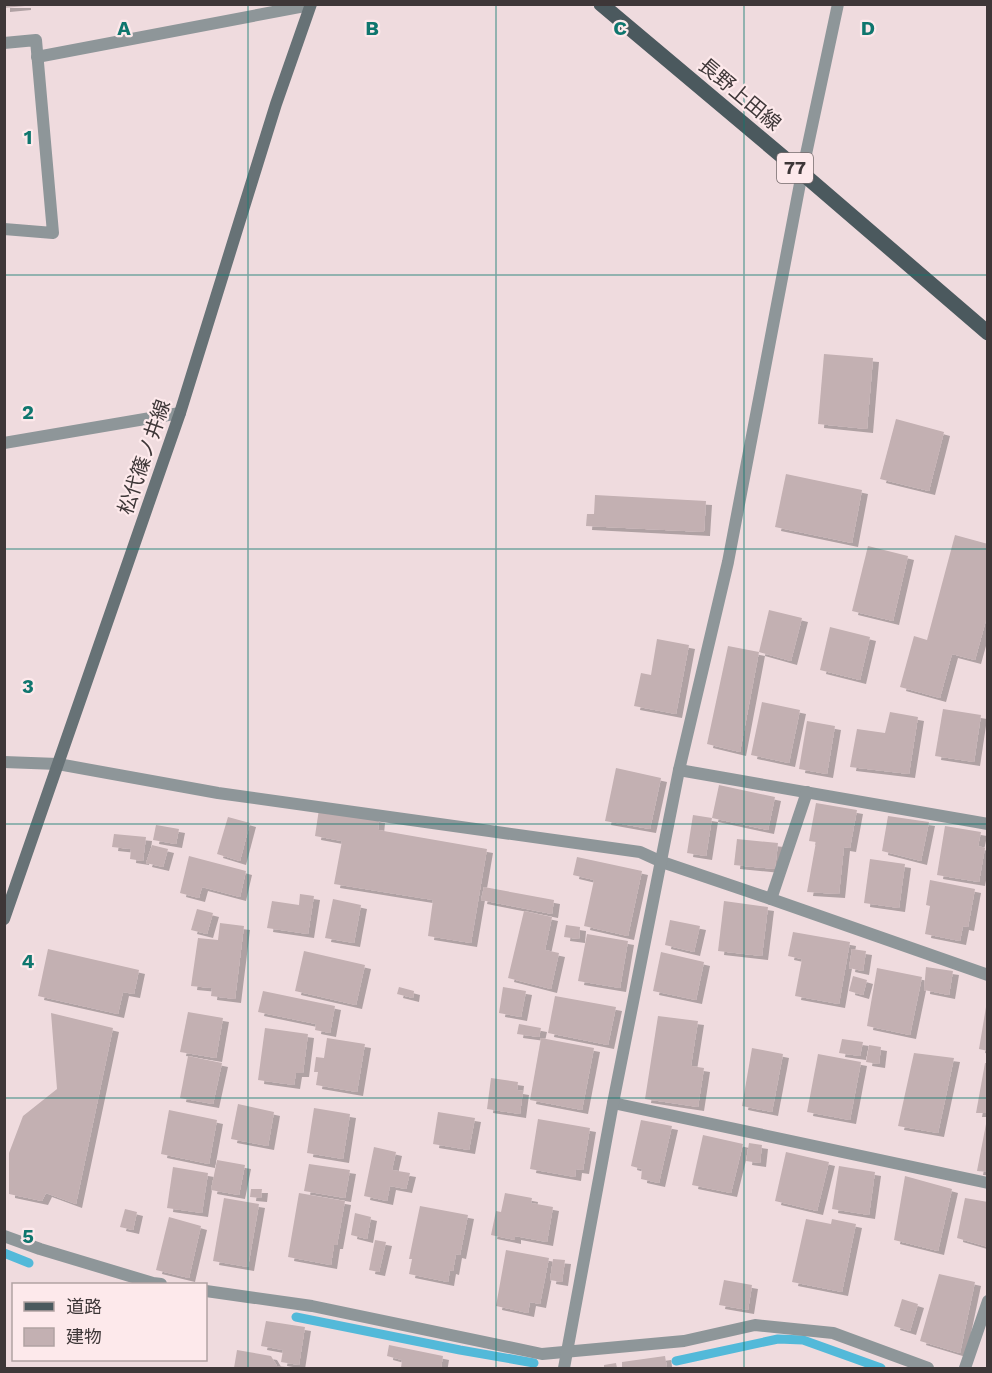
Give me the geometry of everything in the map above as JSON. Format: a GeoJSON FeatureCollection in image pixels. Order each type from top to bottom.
{"type":"FeatureCollection","features":[{"type":"Feature","properties":{"kind":"main road","name":"長野上田線"},"geometry":{"type":"LineString","coordinates":[[601,4],[987,333]]}},
{"type":"Feature","properties":{"kind":"main road","name":"松代篠ノ井線"},"geometry":{"type":"LineString","coordinates":[[4,919],[180,413],[276,104],[310,5]]}},
{"type":"Feature","properties":{"kind":"street"},"geometry":{"type":"LineString","coordinates":[[564,1368],[613,1103],[679,770],[728,562],[802,173],[838,4]]}},
{"type":"Feature","properties":{"kind":"street"},"geometry":{"type":"LineString","coordinates":[[37,57],[310,5]]}},
{"type":"Feature","properties":{"kind":"street"},"geometry":{"type":"LineString","coordinates":[[4,43],[36,40],[53,233],[4,230]]}},
{"type":"Feature","properties":{"kind":"street"},"geometry":{"type":"LineString","coordinates":[[4,443],[180,413]]}},
{"type":"Feature","properties":{"kind":"street"},"geometry":{"type":"LineString","coordinates":[[4,762],[58,764],[218,794],[640,852],[662,862],[987,975]]}},
{"type":"Feature","properties":{"kind":"street"},"geometry":{"type":"LineString","coordinates":[[679,770],[987,824]]}},
{"type":"Feature","properties":{"kind":"street"},"geometry":{"type":"LineString","coordinates":[[771,899],[807,792]]}},
{"type":"Feature","properties":{"kind":"street"},"geometry":{"type":"LineString","coordinates":[[613,1103],[987,1182]]}},
{"type":"Feature","properties":{"kind":"street"},"geometry":{"type":"LineString","coordinates":[[4,1236],[153,1283]]}},
{"type":"Feature","properties":{"kind":"street"},"geometry":{"type":"LineString","coordinates":[[207,1291],[312,1306],[542,1354],[684,1341],[756,1325],[833,1333],[927,1368]]}},
{"type":"Feature","properties":{"kind":"street"},"geometry":{"type":"LineString","coordinates":[[964,1368],[987,1301]]}},
{"type":"Feature","properties":{"kind":"building"},"geometry":{"type":"Polygon","coordinates":[[[4,4],[25,4],[25,6],[4,8],[4,4]]]}},
{"type":"Feature","properties":{"kind":"building"},"geometry":{"type":"Polygon","coordinates":[[[824,354],[873,358],[867,429],[818,424],[824,354]]]}},
{"type":"Feature","properties":{"kind":"building"},"geometry":{"type":"Polygon","coordinates":[[[896,419],[944,432],[929,491],[880,479],[896,419]]]}},
{"type":"Feature","properties":{"kind":"building"},"geometry":{"type":"Polygon","coordinates":[[[786,474],[862,490],[852,543],[775,527],[786,474]]]}},
{"type":"Feature","properties":{"kind":"building"},"geometry":{"type":"Polygon","coordinates":[[[595,495],[706,501],[704,532],[586,526],[587,514],[594,514],[595,495]]]}},
{"type":"Feature","properties":{"kind":"building"},"geometry":{"type":"Polygon","coordinates":[[[955,535],[988,544],[988,613],[975,660],[952,654],[940,698],[900,687],[914,636],[927,640],[955,535]]]}},
{"type":"Feature","properties":{"kind":"building"},"geometry":{"type":"Polygon","coordinates":[[[868,546],[908,556],[893,621],[852,611],[868,546]]]}},
{"type":"Feature","properties":{"kind":"building"},"geometry":{"type":"Polygon","coordinates":[[[769,610],[802,618],[791,661],[759,652],[769,610]]]}},
{"type":"Feature","properties":{"kind":"building"},"geometry":{"type":"Polygon","coordinates":[[[830,627],[870,637],[860,680],[820,670],[830,627]]]}},
{"type":"Feature","properties":{"kind":"building"},"geometry":{"type":"Polygon","coordinates":[[[657,639],[689,645],[676,714],[634,706],[641,673],[651,675],[657,639]]]}},
{"type":"Feature","properties":{"kind":"building"},"geometry":{"type":"Polygon","coordinates":[[[728,646],[759,652],[740,752],[707,744],[728,646]]]}},
{"type":"Feature","properties":{"kind":"building"},"geometry":{"type":"Polygon","coordinates":[[[762,702],[800,710],[789,763],[751,755],[762,702]]]}},
{"type":"Feature","properties":{"kind":"building"},"geometry":{"type":"Polygon","coordinates":[[[943,709],[981,715],[974,762],[935,756],[943,709]]]}},
{"type":"Feature","properties":{"kind":"building"},"geometry":{"type":"Polygon","coordinates":[[[890,712],[918,717],[909,774],[850,767],[857,729],[885,733],[890,712]]]}},
{"type":"Feature","properties":{"kind":"building"},"geometry":{"type":"Polygon","coordinates":[[[807,721],[835,726],[827,774],[799,769],[807,721]]]}},
{"type":"Feature","properties":{"kind":"building"},"geometry":{"type":"Polygon","coordinates":[[[616,768],[661,778],[650,829],[605,821],[616,768]]]}},
{"type":"Feature","properties":{"kind":"building"},"geometry":{"type":"Polygon","coordinates":[[[719,785],[775,797],[768,830],[712,818],[719,785]]]}},
{"type":"Feature","properties":{"kind":"building"},"geometry":{"type":"Polygon","coordinates":[[[816,803],[857,810],[850,848],[844,847],[839,894],[807,892],[816,842],[809,841],[816,803]]]}},
{"type":"Feature","properties":{"kind":"building"},"geometry":{"type":"Polygon","coordinates":[[[319,809],[379,819],[378,830],[487,849],[471,943],[428,936],[433,900],[334,884],[342,841],[315,836],[319,809]]]}},
{"type":"Feature","properties":{"kind":"building"},"geometry":{"type":"Polygon","coordinates":[[[693,815],[712,818],[706,856],[687,853],[693,815]]]}},
{"type":"Feature","properties":{"kind":"building"},"geometry":{"type":"Polygon","coordinates":[[[888,816],[929,822],[921,861],[882,851],[888,816]]]}},
{"type":"Feature","properties":{"kind":"building"},"geometry":{"type":"Polygon","coordinates":[[[228,817],[250,823],[240,861],[217,854],[228,817]]]}},
{"type":"Feature","properties":{"kind":"building"},"geometry":{"type":"Polygon","coordinates":[[[156,825],[179,829],[176,844],[153,840],[156,825]]]}},
{"type":"Feature","properties":{"kind":"building"},"geometry":{"type":"Polygon","coordinates":[[[945,826],[981,832],[978,846],[985,848],[979,882],[937,875],[945,826]]]}},
{"type":"Feature","properties":{"kind":"building"},"geometry":{"type":"Polygon","coordinates":[[[114,834],[146,837],[143,861],[130,859],[131,849],[112,847],[114,834]]]}},
{"type":"Feature","properties":{"kind":"building"},"geometry":{"type":"Polygon","coordinates":[[[737,839],[778,843],[775,869],[734,865],[737,839]]]}},
{"type":"Feature","properties":{"kind":"building"},"geometry":{"type":"Polygon","coordinates":[[[152,845],[168,849],[163,867],[146,863],[152,845]]]}},
{"type":"Feature","properties":{"kind":"building"},"geometry":{"type":"Polygon","coordinates":[[[189,856],[246,871],[240,897],[202,887],[199,898],[180,893],[189,856]]]}},
{"type":"Feature","properties":{"kind":"building"},"geometry":{"type":"Polygon","coordinates":[[[577,857],[642,871],[628,936],[584,926],[594,880],[573,875],[577,857]]]}},
{"type":"Feature","properties":{"kind":"building"},"geometry":{"type":"Polygon","coordinates":[[[870,859],[905,864],[899,908],[864,903],[870,859]]]}},
{"type":"Feature","properties":{"kind":"building"},"geometry":{"type":"Polygon","coordinates":[[[930,880],[975,889],[968,927],[963,926],[960,941],[925,934],[930,906],[926,905],[930,880]]]}},
{"type":"Feature","properties":{"kind":"building"},"geometry":{"type":"Polygon","coordinates":[[[484,887],[554,900],[552,914],[481,900],[484,887]]]}},
{"type":"Feature","properties":{"kind":"building"},"geometry":{"type":"Polygon","coordinates":[[[300,894],[314,896],[308,934],[267,928],[272,901],[299,905],[300,894]]]}},
{"type":"Feature","properties":{"kind":"building"},"geometry":{"type":"Polygon","coordinates":[[[333,899],[361,905],[354,943],[325,938],[333,899]]]}},
{"type":"Feature","properties":{"kind":"building"},"geometry":{"type":"Polygon","coordinates":[[[724,901],[768,907],[762,956],[718,951],[724,901]]]}},
{"type":"Feature","properties":{"kind":"building"},"geometry":{"type":"Polygon","coordinates":[[[197,909],[213,913],[207,934],[191,930],[197,909]]]}},
{"type":"Feature","properties":{"kind":"building"},"geometry":{"type":"Polygon","coordinates":[[[524,911],[552,917],[545,950],[559,953],[551,989],[508,978],[524,911]]]}},
{"type":"Feature","properties":{"kind":"building"},"geometry":{"type":"Polygon","coordinates":[[[670,920],[700,926],[694,952],[665,945],[670,920]]]}},
{"type":"Feature","properties":{"kind":"building"},"geometry":{"type":"Polygon","coordinates":[[[220,923],[244,926],[235,999],[211,996],[212,988],[191,986],[198,938],[218,940],[220,923]]]}},
{"type":"Feature","properties":{"kind":"building"},"geometry":{"type":"Polygon","coordinates":[[[566,925],[580,927],[579,939],[564,937],[566,925]]]}},
{"type":"Feature","properties":{"kind":"building"},"geometry":{"type":"Polygon","coordinates":[[[793,932],[850,942],[839,1004],[795,996],[802,959],[788,956],[793,932]]]}},
{"type":"Feature","properties":{"kind":"building"},"geometry":{"type":"Polygon","coordinates":[[[587,934],[628,941],[620,988],[578,981],[587,934]]]}},
{"type":"Feature","properties":{"kind":"building"},"geometry":{"type":"Polygon","coordinates":[[[48,949],[139,970],[134,994],[123,992],[118,1014],[38,996],[48,949]]]}},
{"type":"Feature","properties":{"kind":"building"},"geometry":{"type":"Polygon","coordinates":[[[852,949],[866,951],[863,971],[849,968],[852,949]]]}},
{"type":"Feature","properties":{"kind":"building"},"geometry":{"type":"Polygon","coordinates":[[[304,951],[365,965],[356,1005],[295,991],[304,951]]]}},
{"type":"Feature","properties":{"kind":"building"},"geometry":{"type":"Polygon","coordinates":[[[661,952],[704,962],[696,1000],[653,991],[661,952]]]}},
{"type":"Feature","properties":{"kind":"building"},"geometry":{"type":"Polygon","coordinates":[[[926,967],[953,971],[949,995],[924,990],[926,967]]]}},
{"type":"Feature","properties":{"kind":"building"},"geometry":{"type":"Polygon","coordinates":[[[877,968],[922,977],[910,1035],[867,1026],[877,968]]]}},
{"type":"Feature","properties":{"kind":"building"},"geometry":{"type":"Polygon","coordinates":[[[853,976],[867,980],[863,995],[849,991],[853,976]]]}},
{"type":"Feature","properties":{"kind":"building"},"geometry":{"type":"Polygon","coordinates":[[[399,987],[414,991],[413,998],[397,994],[399,987]]]}},
{"type":"Feature","properties":{"kind":"building"},"geometry":{"type":"Polygon","coordinates":[[[503,987],[526,991],[521,1017],[499,1013],[503,987]]]}},
{"type":"Feature","properties":{"kind":"building"},"geometry":{"type":"Polygon","coordinates":[[[263,991],[335,1006],[330,1033],[315,1030],[316,1024],[258,1012],[263,991]]]}},
{"type":"Feature","properties":{"kind":"building"},"geometry":{"type":"Polygon","coordinates":[[[555,996],[616,1007],[608,1045],[548,1033],[555,996]]]}},
{"type":"Feature","properties":{"kind":"building"},"geometry":{"type":"Polygon","coordinates":[[[986,1007],[988,1007],[988,1051],[979,1049],[986,1007]]]}},
{"type":"Feature","properties":{"kind":"building"},"geometry":{"type":"Polygon","coordinates":[[[188,1012],[223,1018],[216,1058],[180,1052],[188,1012]]]}},
{"type":"Feature","properties":{"kind":"building"},"geometry":{"type":"Polygon","coordinates":[[[51,1013],[113,1028],[76,1204],[46,1193],[42,1201],[9,1194],[9,1153],[23,1116],[57,1089],[51,1013]]]}},
{"type":"Feature","properties":{"kind":"building"},"geometry":{"type":"Polygon","coordinates":[[[658,1016],[698,1021],[691,1066],[704,1068],[698,1107],[645,1099],[658,1016]]]}},
{"type":"Feature","properties":{"kind":"building"},"geometry":{"type":"Polygon","coordinates":[[[519,1024],[541,1028],[539,1037],[517,1034],[519,1024]]]}},
{"type":"Feature","properties":{"kind":"building"},"geometry":{"type":"Polygon","coordinates":[[[265,1028],[308,1034],[303,1073],[296,1073],[294,1085],[258,1080],[265,1028]]]}},
{"type":"Feature","properties":{"kind":"building"},"geometry":{"type":"Polygon","coordinates":[[[327,1038],[365,1044],[357,1092],[316,1085],[318,1072],[314,1072],[316,1057],[324,1058],[327,1038]]]}},
{"type":"Feature","properties":{"kind":"building"},"geometry":{"type":"Polygon","coordinates":[[[541,1038],[594,1048],[582,1110],[530,1100],[541,1038]]]}},
{"type":"Feature","properties":{"kind":"building"},"geometry":{"type":"Polygon","coordinates":[[[842,1039],[863,1042],[860,1056],[839,1053],[842,1039]]]}},
{"type":"Feature","properties":{"kind":"building"},"geometry":{"type":"Polygon","coordinates":[[[869,1045],[881,1047],[879,1064],[866,1062],[869,1045]]]}},
{"type":"Feature","properties":{"kind":"building"},"geometry":{"type":"Polygon","coordinates":[[[752,1048],[783,1054],[772,1112],[742,1106],[752,1048]]]}},
{"type":"Feature","properties":{"kind":"building"},"geometry":{"type":"Polygon","coordinates":[[[914,1053],[954,1058],[938,1133],[898,1126],[914,1053]]]}},
{"type":"Feature","properties":{"kind":"building"},"geometry":{"type":"Polygon","coordinates":[[[818,1054],[861,1062],[850,1120],[807,1112],[818,1054]]]}},
{"type":"Feature","properties":{"kind":"building"},"geometry":{"type":"Polygon","coordinates":[[[188,1056],[222,1063],[213,1104],[180,1098],[188,1056]]]}},
{"type":"Feature","properties":{"kind":"building"},"geometry":{"type":"Polygon","coordinates":[[[985,1063],[988,1063],[988,1113],[976,1113],[985,1063]]]}},
{"type":"Feature","properties":{"kind":"building"},"geometry":{"type":"Polygon","coordinates":[[[491,1078],[518,1082],[517,1090],[523,1091],[520,1114],[487,1109],[491,1078]]]}},
{"type":"Feature","properties":{"kind":"building"},"geometry":{"type":"Polygon","coordinates":[[[238,1104],[274,1112],[268,1146],[231,1139],[238,1104]]]}},
{"type":"Feature","properties":{"kind":"building"},"geometry":{"type":"Polygon","coordinates":[[[314,1108],[350,1114],[343,1159],[307,1153],[314,1108]]]}},
{"type":"Feature","properties":{"kind":"building"},"geometry":{"type":"Polygon","coordinates":[[[169,1110],[217,1120],[209,1164],[161,1154],[169,1110]]]}},
{"type":"Feature","properties":{"kind":"building"},"geometry":{"type":"Polygon","coordinates":[[[438,1112],[475,1118],[469,1150],[433,1144],[438,1112]]]}},
{"type":"Feature","properties":{"kind":"building"},"geometry":{"type":"Polygon","coordinates":[[[538,1119],[590,1128],[583,1170],[576,1169],[575,1177],[530,1169],[538,1119]]]}},
{"type":"Feature","properties":{"kind":"building"},"geometry":{"type":"Polygon","coordinates":[[[641,1120],[672,1126],[659,1183],[641,1179],[642,1169],[631,1166],[641,1120]]]}},
{"type":"Feature","properties":{"kind":"building"},"geometry":{"type":"Polygon","coordinates":[[[986,1124],[988,1125],[988,1172],[977,1171],[986,1124]]]}},
{"type":"Feature","properties":{"kind":"building"},"geometry":{"type":"Polygon","coordinates":[[[703,1135],[743,1144],[731,1193],[692,1185],[703,1135]]]}},
{"type":"Feature","properties":{"kind":"building"},"geometry":{"type":"Polygon","coordinates":[[[749,1143],[762,1145],[760,1163],[746,1161],[749,1143]]]}},
{"type":"Feature","properties":{"kind":"building"},"geometry":{"type":"Polygon","coordinates":[[[374,1147],[396,1152],[392,1170],[410,1173],[406,1189],[390,1186],[387,1201],[364,1196],[374,1147]]]}},
{"type":"Feature","properties":{"kind":"building"},"geometry":{"type":"Polygon","coordinates":[[[786,1152],[829,1162],[817,1211],[775,1201],[786,1152]]]}},
{"type":"Feature","properties":{"kind":"building"},"geometry":{"type":"Polygon","coordinates":[[[217,1160],[245,1165],[239,1195],[211,1190],[217,1160]]]}},
{"type":"Feature","properties":{"kind":"building"},"geometry":{"type":"Polygon","coordinates":[[[309,1164],[350,1170],[345,1198],[304,1191],[309,1164]]]}},
{"type":"Feature","properties":{"kind":"building"},"geometry":{"type":"Polygon","coordinates":[[[839,1166],[875,1172],[869,1215],[832,1209],[839,1166]]]}},
{"type":"Feature","properties":{"kind":"building"},"geometry":{"type":"Polygon","coordinates":[[[173,1167],[208,1173],[202,1213],[167,1208],[173,1167]]]}},
{"type":"Feature","properties":{"kind":"building"},"geometry":{"type":"Polygon","coordinates":[[[905,1176],[952,1189],[938,1251],[894,1240],[905,1176]]]}},
{"type":"Feature","properties":{"kind":"building"},"geometry":{"type":"Polygon","coordinates":[[[251,1189],[262,1189],[261,1198],[250,1197],[251,1189]]]}},
{"type":"Feature","properties":{"kind":"building"},"geometry":{"type":"Polygon","coordinates":[[[299,1193],[345,1201],[331,1265],[288,1257],[299,1193]]]}},
{"type":"Feature","properties":{"kind":"building"},"geometry":{"type":"Polygon","coordinates":[[[505,1193],[532,1198],[531,1203],[553,1207],[547,1242],[515,1236],[515,1240],[491,1235],[496,1211],[501,1212],[505,1193]]]}},
{"type":"Feature","properties":{"kind":"building"},"geometry":{"type":"Polygon","coordinates":[[[224,1198],[259,1204],[248,1267],[213,1261],[224,1198]]]}},
{"type":"Feature","properties":{"kind":"building"},"geometry":{"type":"Polygon","coordinates":[[[965,1198],[988,1202],[988,1247],[957,1238],[965,1198]]]}},
{"type":"Feature","properties":{"kind":"building"},"geometry":{"type":"Polygon","coordinates":[[[420,1206],[468,1215],[460,1255],[456,1254],[448,1282],[409,1274],[412,1259],[409,1259],[420,1206]]]}},
{"type":"Feature","properties":{"kind":"building"},"geometry":{"type":"Polygon","coordinates":[[[125,1209],[137,1212],[133,1230],[120,1227],[125,1209]]]}},
{"type":"Feature","properties":{"kind":"building"},"geometry":{"type":"Polygon","coordinates":[[[355,1213],[371,1217],[367,1239],[351,1235],[355,1213]]]}},
{"type":"Feature","properties":{"kind":"building"},"geometry":{"type":"Polygon","coordinates":[[[169,1217],[201,1226],[189,1278],[156,1270],[169,1217]]]}},
{"type":"Feature","properties":{"kind":"building"},"geometry":{"type":"Polygon","coordinates":[[[806,1219],[831,1224],[832,1219],[856,1224],[842,1292],[792,1282],[806,1219]]]}},
{"type":"Feature","properties":{"kind":"building"},"geometry":{"type":"Polygon","coordinates":[[[375,1240],[386,1242],[379,1272],[369,1270],[375,1240]]]}},
{"type":"Feature","properties":{"kind":"building"},"geometry":{"type":"Polygon","coordinates":[[[506,1250],[549,1258],[540,1304],[530,1302],[528,1313],[496,1306],[506,1250]]]}},
{"type":"Feature","properties":{"kind":"building"},"geometry":{"type":"Polygon","coordinates":[[[553,1259],[565,1260],[562,1282],[550,1280],[553,1259]]]}},
{"type":"Feature","properties":{"kind":"building"},"geometry":{"type":"Polygon","coordinates":[[[939,1274],[975,1282],[960,1353],[920,1341],[939,1274]]]}},
{"type":"Feature","properties":{"kind":"building"},"geometry":{"type":"Polygon","coordinates":[[[724,1280],[752,1285],[748,1310],[719,1305],[724,1280]]]}},
{"type":"Feature","properties":{"kind":"building"},"geometry":{"type":"Polygon","coordinates":[[[902,1299],[918,1304],[910,1331],[894,1326],[902,1299]]]}},
{"type":"Feature","properties":{"kind":"building"},"geometry":{"type":"Polygon","coordinates":[[[266,1321],[305,1327],[299,1365],[281,1362],[283,1350],[261,1346],[266,1321]]]}},
{"type":"Feature","properties":{"kind":"building"},"geometry":{"type":"Polygon","coordinates":[[[389,1345],[443,1356],[441,1368],[401,1368],[402,1360],[387,1356],[389,1345]]]}},
{"type":"Feature","properties":{"kind":"building"},"geometry":{"type":"Polygon","coordinates":[[[237,1350],[271,1356],[277,1366],[286,1368],[234,1368],[237,1350]]]}},
{"type":"Feature","properties":{"kind":"building"},"geometry":{"type":"Polygon","coordinates":[[[665,1356],[667,1368],[622,1368],[622,1362],[665,1356]]]}},
{"type":"Feature","properties":{"kind":"building"},"geometry":{"type":"Polygon","coordinates":[[[616,1363],[617,1368],[604,1368],[604,1365],[616,1363]]]}},
{"type":"Feature","properties":{"kind":"waterway"},"geometry":{"type":"LineString","coordinates":[[4,1253],[29,1263]]}},
{"type":"Feature","properties":{"kind":"waterway"},"geometry":{"type":"LineString","coordinates":[[296,1317],[534,1363]]}},
{"type":"Feature","properties":{"kind":"waterway"},"geometry":{"type":"LineString","coordinates":[[676,1361],[778,1339],[803,1340],[881,1368]]}}]}
